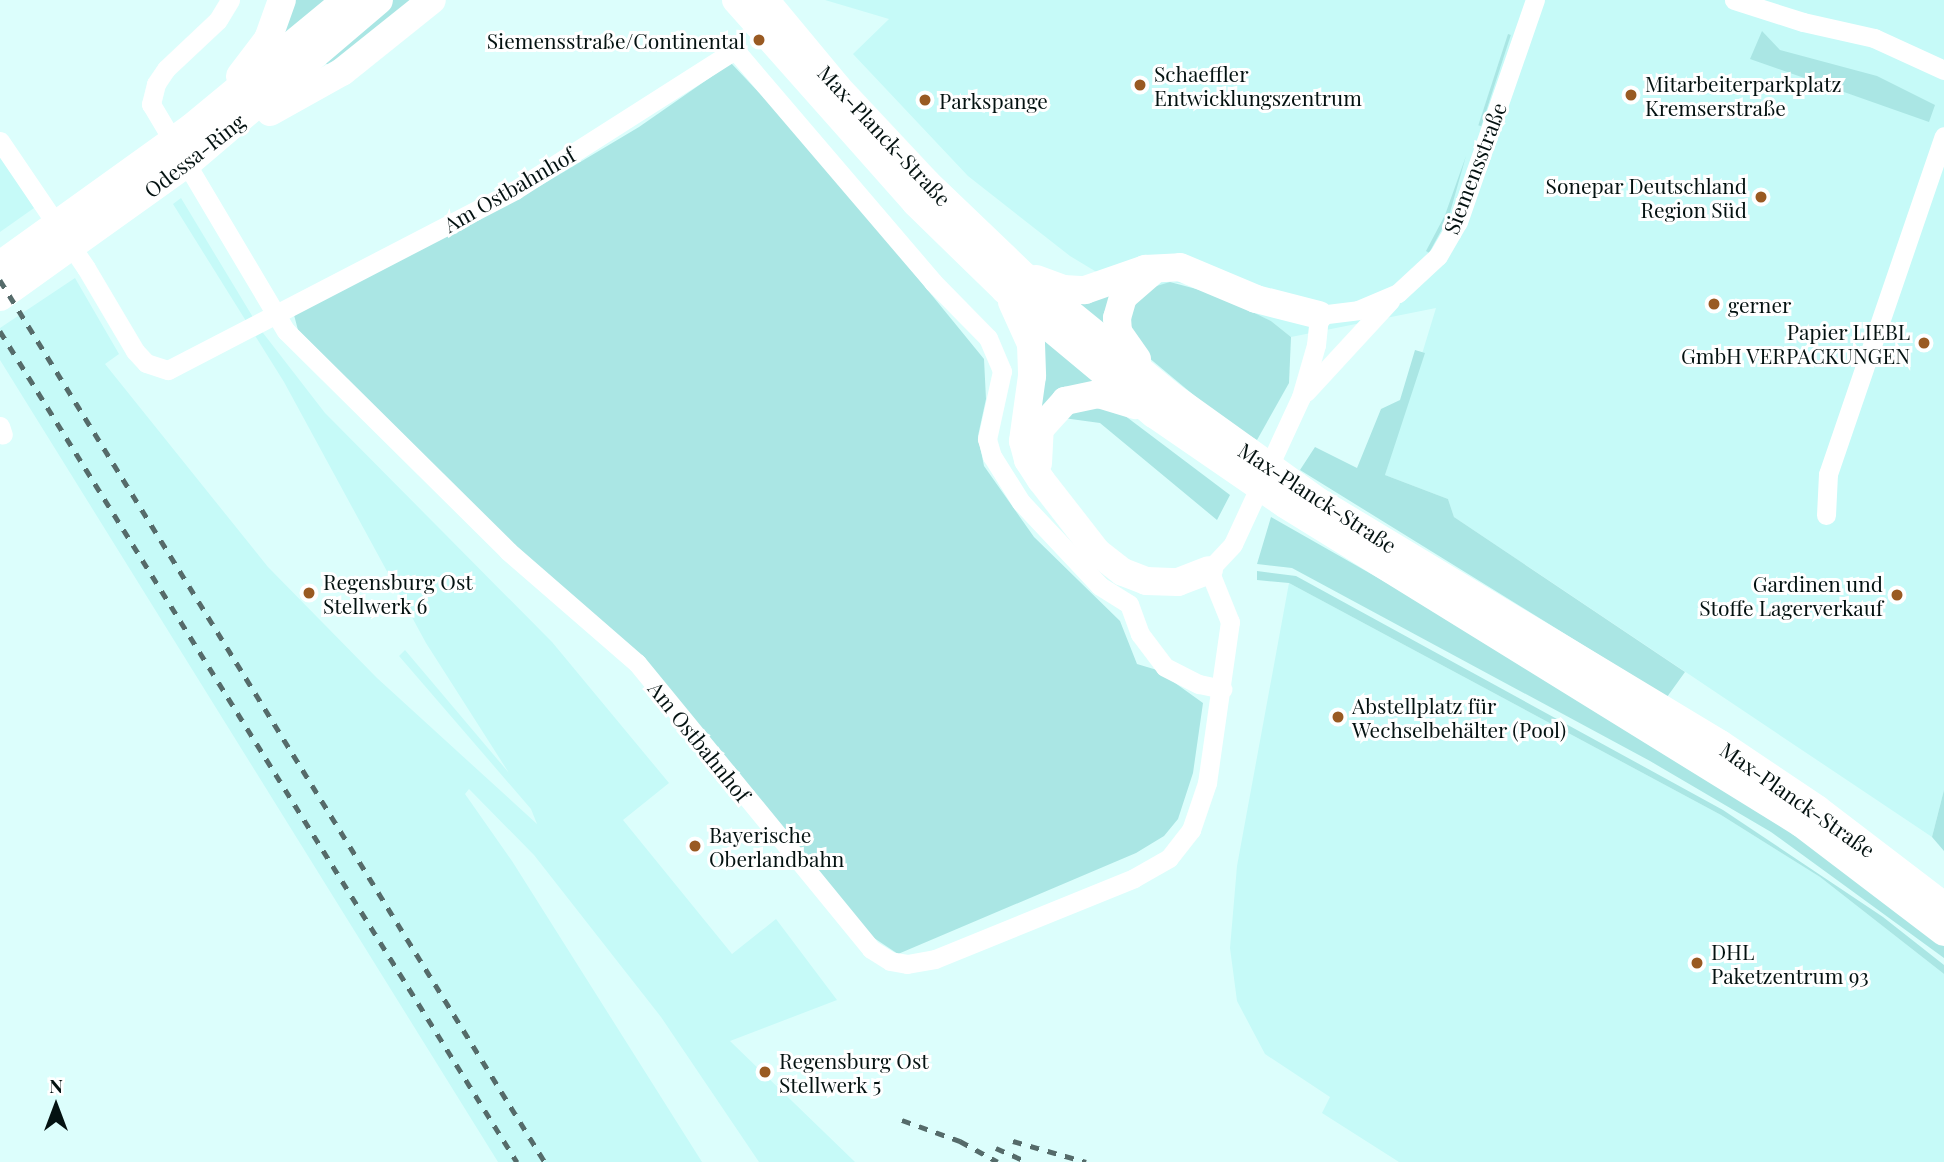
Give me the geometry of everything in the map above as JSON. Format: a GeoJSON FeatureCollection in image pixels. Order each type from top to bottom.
{"type":"FeatureCollection","features":[{"type":"Feature","properties":{"kind":"highway"},"geometry":{"type":"LineString","coordinates":[[192,143],[268,39],[282,0]]}},
{"type":"Feature","properties":{"kind":"highway","name":"Odessa-Ring"},"geometry":{"type":"LineString","coordinates":[[0,265],[192,143],[346,0]]}},
{"type":"Feature","properties":{"kind":"highway","name":"Odessa-Ring"},"geometry":{"type":"LineString","coordinates":[[0,297],[192,143],[379,0]]}},
{"type":"Feature","properties":{"kind":"highway"},"geometry":{"type":"LineString","coordinates":[[192,143],[342,72],[432,0]]}},
{"type":"Feature","properties":{"kind":"highway","name":"Max-Planck-Straße"},"geometry":{"type":"LineString","coordinates":[[738,0],[916,203],[1162,405],[1289,494],[1801,823],[1944,932]]}},
{"type":"Feature","properties":{"kind":"highway","name":"Max-Planck-Straße"},"geometry":{"type":"LineString","coordinates":[[765,0],[870,125],[1014,283]]}},
{"type":"Feature","properties":{"kind":"highway"},"geometry":{"type":"LineString","coordinates":[[1161,267],[1138,281],[1123,298],[1118,325],[1125,346],[1162,405]]}},
{"type":"Feature","properties":{"kind":"highway"},"geometry":{"type":"LineString","coordinates":[[1209,570],[1178,582],[1146,581],[1123,572],[1097,552],[1041,480],[1028,460],[1023,441],[1032,376],[1031,344],[1014,283],[1085,290],[1161,267],[1180,267],[1256,299],[1319,314]]}},
{"type":"Feature","properties":{"kind":"highway"},"geometry":{"type":"LineString","coordinates":[[1041,480],[1037,459],[1040,429],[1065,401],[1099,394],[1162,405]]}},
{"type":"Feature","properties":{"kind":"highway","name":"Max-Planck-Straße"},"geometry":{"type":"LineString","coordinates":[[1289,494],[1720,744],[1817,809],[1944,906]]}},
{"type":"Feature","properties":{"kind":"street","name":"Am Ostbahnhof"},"geometry":{"type":"LineString","coordinates":[[230,0],[218,20],[166,69],[156,84],[151,104],[155,117],[201,186],[286,331],[508,551],[637,663],[871,949],[890,961],[935,959],[1134,877],[1168,858],[1191,830],[1201,805],[1222,689],[1230,622],[1209,570]]}},
{"type":"Feature","properties":{"kind":"street","name":"Siemensstraße"},"geometry":{"type":"LineString","coordinates":[[1319,314],[1358,310],[1398,293],[1438,256],[1458,222],[1535,0]]}},
{"type":"Feature","properties":{"kind":"street"},"geometry":{"type":"LineString","coordinates":[[1734,0],[1803,23],[1874,38],[1944,70]]}},
{"type":"Feature","properties":{"kind":"street","name":"Am Ostbahnhof"},"geometry":{"type":"LineString","coordinates":[[0,141],[146,363],[168,370],[179,367],[516,190],[735,50],[933,282],[988,338],[1002,371],[987,439],[992,456],[1021,502],[1100,586],[1129,604],[1140,634],[1165,667],[1199,684],[1222,689]]}},
{"type":"Feature","properties":{"kind":"street"},"geometry":{"type":"LineString","coordinates":[[1826,515],[1828,474],[1944,136]]}},
{"type":"Feature","properties":{"kind":"street"},"geometry":{"type":"LineString","coordinates":[[1301,397],[1398,293]]}},
{"type":"Feature","properties":{"kind":"street"},"geometry":{"type":"LineString","coordinates":[[1209,570],[1233,544],[1301,397],[1317,345],[1319,314]]}},
{"type":"Feature","properties":{"kind":"shaded area"},"geometry":{"type":"Polygon","coordinates":[[[289,0],[333,0],[282,44],[289,0]]]}},
{"type":"Feature","properties":{"kind":"shaded area"},"geometry":{"type":"Polygon","coordinates":[[[393,0],[415,0],[331,67],[324,62],[393,0]]]}},
{"type":"Feature","properties":{"kind":"shaded area"},"geometry":{"type":"Polygon","coordinates":[[[825,0],[1944,0],[1944,790],[1932,837],[1454,517],[1448,499],[1385,475],[1436,308],[1291,337],[1271,321],[1187,284],[1170,282],[1138,297],[1070,256],[968,176],[853,54],[889,19],[825,0]]]}},
{"type":"Feature","properties":{"kind":"shaded area"},"geometry":{"type":"Polygon","coordinates":[[[1762,31],[1780,50],[1877,76],[1935,105],[1929,122],[1750,59],[1762,31]]]}},
{"type":"Feature","properties":{"kind":"shaded area"},"geometry":{"type":"Polygon","coordinates":[[[1508,34],[1511,35],[1481,126],[1478,125],[1508,34]]]}},
{"type":"Feature","properties":{"kind":"shaded area"},"geometry":{"type":"Polygon","coordinates":[[[731,63],[814,151],[984,359],[986,399],[978,436],[984,466],[1034,537],[1120,621],[1137,664],[1157,670],[1203,703],[1193,773],[1178,819],[1164,836],[1136,853],[898,954],[865,932],[644,661],[517,548],[298,330],[294,315],[540,186],[639,127],[731,63]]]}},
{"type":"Feature","properties":{"kind":"shaded area"},"geometry":{"type":"Polygon","coordinates":[[[0,151],[34,208],[0,232],[0,151]]]}},
{"type":"Feature","properties":{"kind":"shaded area"},"geometry":{"type":"Polygon","coordinates":[[[1466,156],[1449,216],[1429,253],[1426,251],[1445,215],[1466,156]]]}},
{"type":"Feature","properties":{"kind":"shaded area"},"geometry":{"type":"Polygon","coordinates":[[[181,198],[260,329],[325,413],[552,642],[669,783],[623,820],[732,954],[776,919],[837,1000],[730,1041],[855,1162],[759,1162],[661,1017],[534,855],[469,789],[465,794],[512,861],[702,1162],[498,1162],[0,360],[0,328],[75,278],[119,354],[105,364],[268,567],[377,678],[537,824],[531,809],[399,656],[405,650],[509,773],[426,643],[284,382],[173,204],[181,198]]]}},
{"type":"Feature","properties":{"kind":"shaded area"},"geometry":{"type":"Polygon","coordinates":[[[1170,282],[1215,294],[1271,321],[1291,337],[1289,383],[1257,440],[1226,422],[1136,347],[1127,324],[1129,310],[1150,288],[1170,282]]]}},
{"type":"Feature","properties":{"kind":"shaded area"},"geometry":{"type":"Polygon","coordinates":[[[1115,287],[1111,332],[1070,295],[1115,287]]]}},
{"type":"Feature","properties":{"kind":"shaded area"},"geometry":{"type":"Polygon","coordinates":[[[1039,335],[1098,385],[1030,425],[1039,335]]]}},
{"type":"Feature","properties":{"kind":"shaded area"},"geometry":{"type":"Polygon","coordinates":[[[1415,350],[1425,353],[1385,475],[1448,499],[1454,517],[1685,672],[1667,697],[1300,470],[1315,447],[1357,468],[1381,409],[1400,400],[1415,350]]]}},
{"type":"Feature","properties":{"kind":"shaded area"},"geometry":{"type":"Polygon","coordinates":[[[1066,407],[1116,409],[1230,495],[1217,520],[1100,423],[1056,417],[1066,407]]]}},
{"type":"Feature","properties":{"kind":"shaded area"},"geometry":{"type":"Polygon","coordinates":[[[1271,517],[1445,616],[1796,829],[1944,942],[1944,958],[1771,832],[1650,761],[1292,568],[1257,564],[1271,517]]]}},
{"type":"Feature","properties":{"kind":"shaded area"},"geometry":{"type":"Polygon","coordinates":[[[1257,571],[1296,576],[1723,810],[1883,917],[1944,965],[1944,974],[1820,877],[1721,815],[1289,583],[1257,580],[1257,571]]]}},
{"type":"Feature","properties":{"kind":"shaded area"},"geometry":{"type":"Polygon","coordinates":[[[343,580],[374,615],[371,618],[339,583],[343,580]]]}},
{"type":"Feature","properties":{"kind":"shaded area"},"geometry":{"type":"Polygon","coordinates":[[[1289,583],[1721,815],[1820,877],[1944,974],[1944,1162],[1399,1162],[1322,1113],[1330,1097],[1265,1054],[1237,1001],[1230,948],[1237,866],[1289,583]]]}},
{"type":"Feature","properties":{"kind":"shaded area"},"geometry":{"type":"Polygon","coordinates":[[[1944,790],[1944,851],[1932,837],[1944,790]]]}},
{"type":"Feature","properties":{"kind":"railway"},"geometry":{"type":"LineString","coordinates":[[0,280],[545,1162]]}},
{"type":"Feature","properties":{"kind":"railway"},"geometry":{"type":"LineString","coordinates":[[0,331],[517,1162]]}},
{"type":"Feature","properties":{"kind":"railway"},"geometry":{"type":"LineString","coordinates":[[902,1120],[960,1141],[998,1162]]}},
{"type":"Feature","properties":{"kind":"railway"},"geometry":{"type":"LineString","coordinates":[[1013,1141],[1086,1162]]}},
{"type":"Feature","properties":{"kind":"railway"},"geometry":{"type":"LineString","coordinates":[[996,1148],[1028,1162]]}},
{"type":"Feature","properties":{"kind":"place","name":"Siemensstraße/Continental"},"geometry":{"type":"Point","coordinates":[759,40]}},
{"type":"Feature","properties":{"kind":"place","name":"Schaeffler Entwicklungszentrum"},"geometry":{"type":"Point","coordinates":[1140,85]}},
{"type":"Feature","properties":{"kind":"place","name":"Mitarbeiterparkplatz Kremserstraße"},"geometry":{"type":"Point","coordinates":[1631,95]}},
{"type":"Feature","properties":{"kind":"place","name":"Parkspange"},"geometry":{"type":"Point","coordinates":[925,100]}},
{"type":"Feature","properties":{"kind":"place","name":"Sonepar Deutschland Region Süd"},"geometry":{"type":"Point","coordinates":[1761,197]}},
{"type":"Feature","properties":{"kind":"place","name":"gerner"},"geometry":{"type":"Point","coordinates":[1714,304]}},
{"type":"Feature","properties":{"kind":"place","name":"Papier LIEBL GmbH VERPACKUNGEN"},"geometry":{"type":"Point","coordinates":[1924,343]}},
{"type":"Feature","properties":{"kind":"place","name":"Regensburg Ost Stellwerk 6"},"geometry":{"type":"Point","coordinates":[309,593]}},
{"type":"Feature","properties":{"kind":"place","name":"Gardinen und Stoffe Lagerverkauf"},"geometry":{"type":"Point","coordinates":[1897,595]}},
{"type":"Feature","properties":{"kind":"place","name":"Abstellplatz für Wechselbehälter (Pool)"},"geometry":{"type":"Point","coordinates":[1338,717]}},
{"type":"Feature","properties":{"kind":"place","name":"Bayerische Oberlandbahn"},"geometry":{"type":"Point","coordinates":[695,846]}},
{"type":"Feature","properties":{"kind":"place","name":"DHL Paketzentrum 93"},"geometry":{"type":"Point","coordinates":[1697,963]}},
{"type":"Feature","properties":{"kind":"place","name":"Regensburg Ost Stellwerk 5"},"geometry":{"type":"Point","coordinates":[765,1072]}}]}
